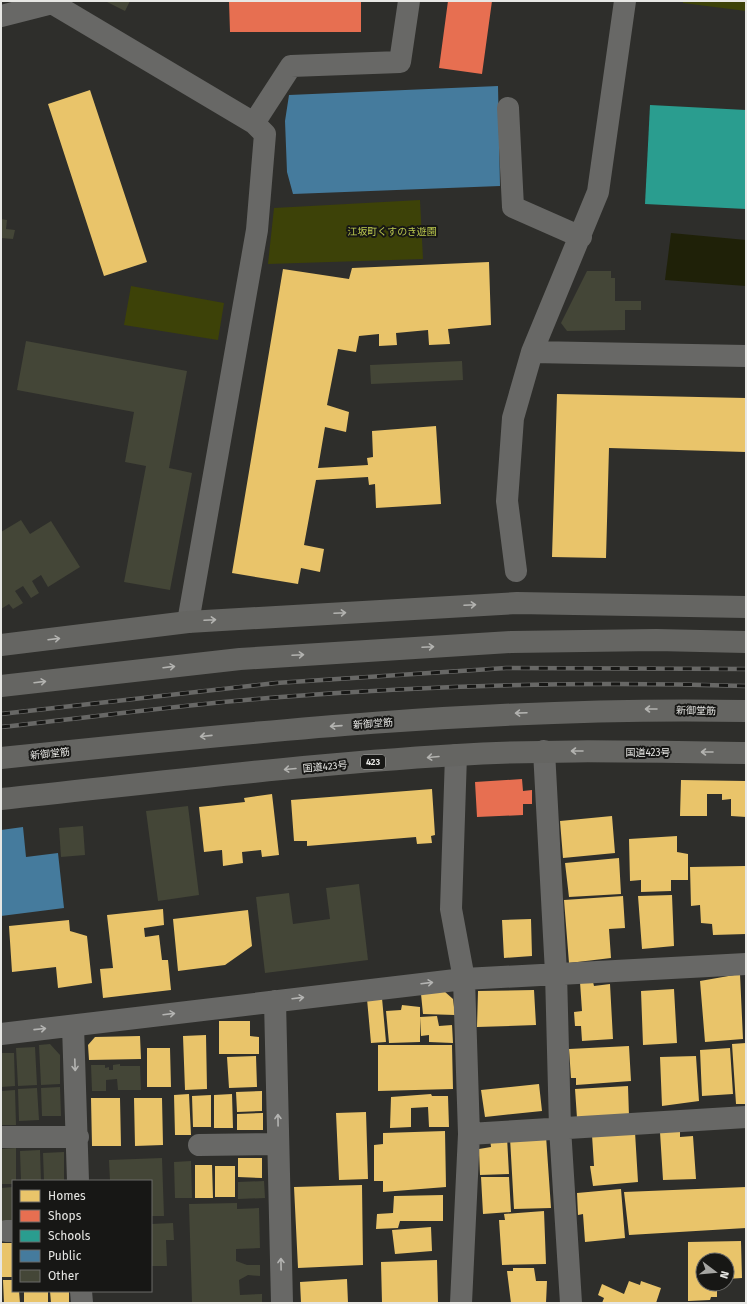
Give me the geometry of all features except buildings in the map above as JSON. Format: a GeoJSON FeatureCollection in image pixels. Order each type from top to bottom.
{"type":"FeatureCollection","features":[{"type":"Feature","properties":{"kind":"highway"},"geometry":{"type":"LineString","coordinates":[[1,645],[188,622],[517,602],[746,607]]}},
{"type":"Feature","properties":{"kind":"highway"},"geometry":{"type":"LineString","coordinates":[[1,686],[240,659],[510,642],[656,640],[746,642]]}},
{"type":"Feature","properties":{"kind":"highway","name":"新御堂筋"},"geometry":{"type":"LineString","coordinates":[[1,758],[244,732],[506,714],[651,709],[746,711]]}},
{"type":"Feature","properties":{"kind":"highway","name":"国道423号"},"geometry":{"type":"LineString","coordinates":[[1,799],[243,774],[456,755],[544,751],[746,753]]}},
{"type":"Feature","properties":{"kind":"street"},"geometry":{"type":"LineString","coordinates":[[254,123],[291,66],[400,62],[409,1]]}},
{"type":"Feature","properties":{"kind":"street"},"geometry":{"type":"LineString","coordinates":[[516,571],[508,501],[513,425],[532,352],[581,237],[598,192],[625,1]]}},
{"type":"Feature","properties":{"kind":"street"},"geometry":{"type":"LineString","coordinates":[[1,16],[53,2],[254,123],[265,134],[257,230],[188,622]]}},
{"type":"Feature","properties":{"kind":"street"},"geometry":{"type":"LineString","coordinates":[[508,108],[513,207],[581,237]]}},
{"type":"Feature","properties":{"kind":"street"},"geometry":{"type":"LineString","coordinates":[[532,352],[746,356]]}},
{"type":"Feature","properties":{"kind":"street"},"geometry":{"type":"LineString","coordinates":[[544,751],[556,973],[560,1128],[571,1303]]}},
{"type":"Feature","properties":{"kind":"street"},"geometry":{"type":"LineString","coordinates":[[456,755],[451,909],[464,979],[469,1134],[461,1303]]}},
{"type":"Feature","properties":{"kind":"street"},"geometry":{"type":"LineString","coordinates":[[1,1034],[464,979],[746,964]]}},
{"type":"Feature","properties":{"kind":"street"},"geometry":{"type":"LineString","coordinates":[[275,1001],[282,1303]]}},
{"type":"Feature","properties":{"kind":"street"},"geometry":{"type":"LineString","coordinates":[[73,1026],[78,1137],[78,1180]]}},
{"type":"Feature","properties":{"kind":"street"},"geometry":{"type":"LineString","coordinates":[[469,1134],[746,1117]]}},
{"type":"Feature","properties":{"kind":"street"},"geometry":{"type":"LineString","coordinates":[[2,1137],[78,1137]]}},
{"type":"Feature","properties":{"kind":"street"},"geometry":{"type":"LineString","coordinates":[[199,1145],[278,1144]]}},
{"type":"Feature","properties":{"kind":"street"},"geometry":{"type":"LineString","coordinates":[[81,1292],[82,1303]]}},
{"type":"Feature","properties":{"kind":"green space"},"geometry":{"type":"Polygon","coordinates":[[[683,1],[746,1],[746,11],[683,3],[683,1]]]}},
{"type":"Feature","properties":{"kind":"green space","name":"江坂町くすのき遊園"},"geometry":{"type":"Polygon","coordinates":[[[420,200],[423,259],[268,264],[274,208],[420,200]]]}},
{"type":"Feature","properties":{"kind":"green space"},"geometry":{"type":"Polygon","coordinates":[[[131,286],[224,303],[218,340],[124,325],[131,286]]]}},
{"type":"Feature","properties":{"kind":"shaded area"},"geometry":{"type":"Polygon","coordinates":[[[671,233],[746,240],[746,286],[665,280],[671,233]]]}},
{"type":"Feature","properties":{"kind":"railway"},"geometry":{"type":"LineString","coordinates":[[1,714],[276,683],[506,668],[746,669]]}},
{"type":"Feature","properties":{"kind":"railway"},"geometry":{"type":"LineString","coordinates":[[1,727],[176,707],[339,693],[455,687],[572,684],[746,686]]}}]}
